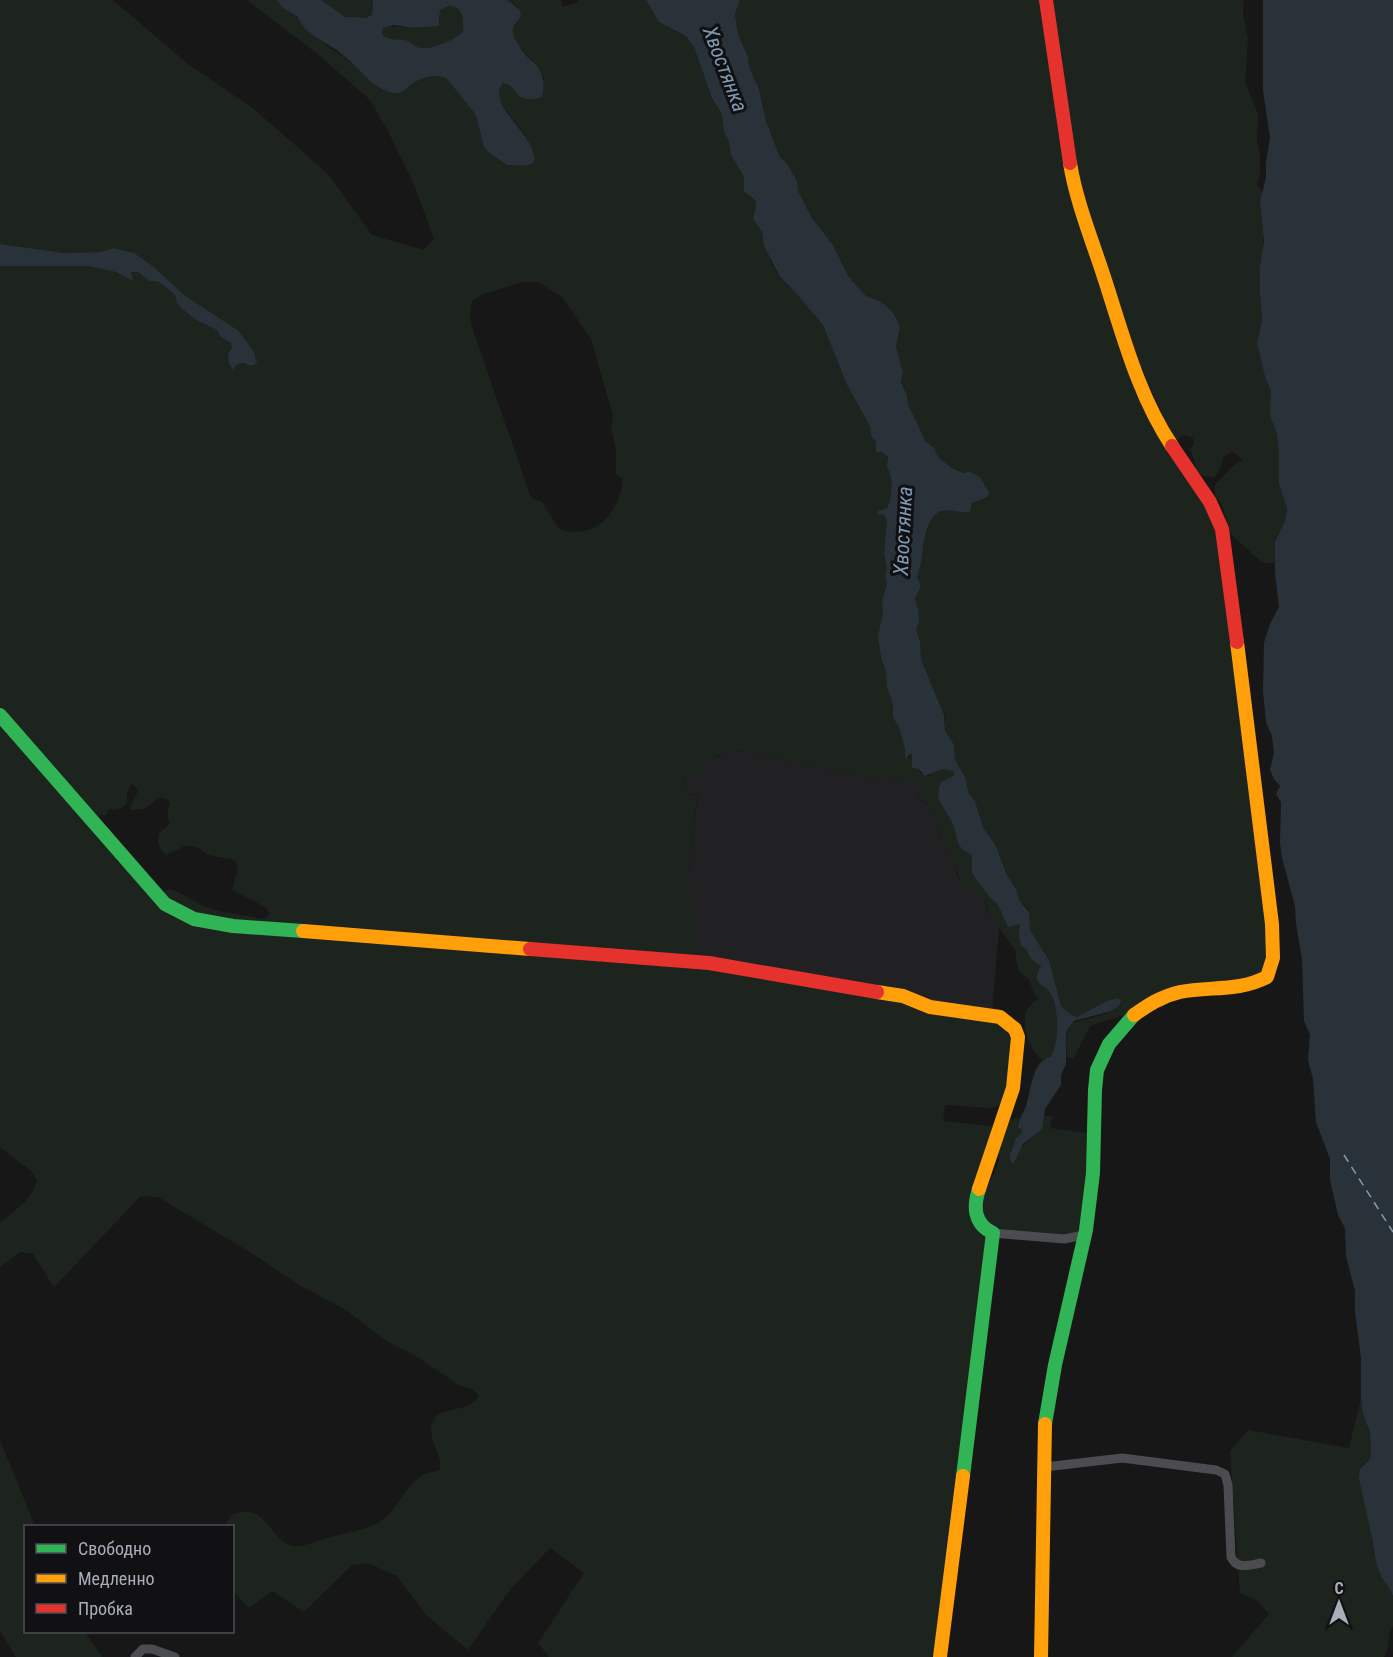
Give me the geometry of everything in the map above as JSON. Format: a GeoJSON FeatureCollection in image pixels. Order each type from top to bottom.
{"type":"FeatureCollection","features":[{"type":"Feature","properties":{"kind":"street"},"geometry":{"type":"LineString","coordinates":[[1041,1657],[1045,1420],[1049,1389],[1058,1346],[1066,1323],[1090,1203],[1094,1159],[1096,1078],[1105,1050],[1123,1025],[1142,1008],[1161,997],[1174,992],[1190,990],[1249,986],[1268,977],[1273,957],[1272,924],[1222,529],[1210,502],[1156,422],[1140,387],[1072,174],[1046,0]]}},
{"type":"Feature","properties":{"kind":"street"},"geometry":{"type":"LineString","coordinates":[[0,715],[165,904],[194,919],[233,926],[709,963],[903,996],[930,1007],[1000,1017],[1015,1029],[1018,1036],[1016,1070],[1013,1088],[975,1202],[977,1221],[985,1230],[993,1233],[1064,1239],[1084,1235]]}},
{"type":"Feature","properties":{"kind":"street"},"geometry":{"type":"LineString","coordinates":[[940,1657],[993,1233]]}},
{"type":"Feature","properties":{"kind":"street"},"geometry":{"type":"LineString","coordinates":[[1045,1467],[1122,1458],[1216,1470],[1225,1474],[1228,1485],[1231,1557],[1234,1563],[1241,1566],[1261,1563]]}},
{"type":"Feature","properties":{"kind":"street"},"geometry":{"type":"LineString","coordinates":[[135,1657],[143,1649],[152,1649],[175,1657]]}},
{"type":"Feature","properties":{"kind":"shaded area"},"geometry":{"type":"Polygon","coordinates":[[[0,0],[113,0],[188,64],[254,109],[328,174],[372,235],[424,250],[434,239],[415,187],[388,131],[369,99],[320,56],[247,0],[277,0],[296,15],[314,36],[351,62],[371,83],[392,93],[403,90],[412,83],[425,78],[439,76],[447,79],[476,115],[484,147],[507,165],[524,166],[534,154],[526,137],[499,101],[499,87],[503,83],[512,88],[544,80],[538,67],[513,37],[513,29],[520,18],[517,6],[507,0],[561,0],[562,6],[567,6],[578,0],[646,0],[659,22],[686,36],[694,47],[712,98],[722,114],[724,132],[730,150],[744,177],[746,193],[756,202],[758,225],[771,262],[781,279],[823,325],[847,385],[871,428],[871,436],[876,442],[876,453],[884,453],[890,463],[891,496],[887,508],[878,511],[878,514],[884,515],[887,521],[884,554],[887,584],[882,600],[883,611],[878,637],[887,687],[905,749],[905,758],[907,759],[912,753],[912,768],[919,769],[921,773],[928,776],[944,769],[953,771],[954,775],[940,785],[938,798],[954,826],[958,844],[972,855],[972,873],[998,905],[1008,927],[1020,923],[1020,943],[1028,951],[1029,956],[1041,966],[1037,980],[1050,993],[1057,1016],[1058,1036],[1054,1052],[1050,1057],[1042,1060],[1033,1050],[1025,1028],[1028,1008],[1039,998],[1034,994],[1029,979],[1020,972],[1016,961],[1016,951],[989,915],[986,902],[966,890],[961,883],[954,863],[941,841],[932,810],[916,798],[921,785],[909,781],[869,778],[746,752],[726,752],[709,762],[701,775],[682,779],[685,794],[692,796],[698,792],[688,875],[698,956],[710,966],[991,1019],[1004,1025],[1013,1041],[1013,1062],[1004,1103],[991,1108],[945,1105],[943,1121],[991,1126],[993,1129],[969,1204],[971,1220],[987,1237],[935,1650],[931,1657],[549,1657],[538,1643],[584,1573],[550,1548],[509,1591],[468,1650],[426,1615],[397,1576],[368,1563],[352,1565],[304,1612],[272,1591],[249,1608],[234,1592],[234,1525],[225,1525],[232,1515],[245,1512],[254,1513],[262,1518],[280,1539],[297,1546],[374,1525],[392,1511],[417,1479],[440,1470],[439,1457],[431,1432],[434,1419],[443,1412],[469,1405],[479,1396],[472,1389],[459,1385],[414,1355],[388,1342],[346,1310],[299,1285],[248,1251],[158,1197],[141,1196],[54,1287],[33,1254],[20,1252],[0,1267],[0,1223],[27,1199],[37,1180],[31,1171],[0,1147],[0,266],[86,265],[104,268],[130,280],[131,272],[138,272],[150,281],[159,282],[175,295],[182,309],[198,321],[217,330],[221,337],[231,343],[229,358],[233,369],[237,364],[244,363],[251,366],[257,357],[239,331],[184,295],[154,267],[113,248],[100,252],[64,253],[0,244],[0,0]],[[523,282],[483,294],[472,301],[470,314],[472,327],[531,498],[542,502],[559,529],[572,532],[584,531],[603,521],[611,513],[621,491],[623,479],[616,474],[616,450],[611,428],[613,416],[591,339],[562,297],[538,282],[523,282]],[[132,784],[127,791],[125,805],[116,810],[109,809],[106,815],[94,816],[162,892],[169,889],[218,911],[265,919],[269,914],[267,908],[232,890],[238,872],[236,860],[208,855],[192,846],[185,846],[166,855],[159,845],[158,837],[159,833],[170,824],[167,816],[170,803],[167,799],[159,797],[145,809],[130,810],[138,789],[132,784]]]}},
{"type":"Feature","properties":{"kind":"shaded area"},"geometry":{"type":"Polygon","coordinates":[[[321,0],[373,0],[372,15],[357,19],[350,18],[321,0]]]}},
{"type":"Feature","properties":{"kind":"shaded area"},"geometry":{"type":"Polygon","coordinates":[[[740,0],[1042,0],[1070,174],[1137,387],[1220,530],[1272,957],[1263,976],[1247,984],[1214,986],[1090,1026],[1073,1059],[1067,1057],[1066,1047],[1067,1035],[1072,1023],[1103,1015],[1121,1005],[1115,998],[1077,1017],[1070,1015],[1061,1006],[1049,960],[1030,930],[1028,909],[1019,900],[996,846],[983,827],[975,801],[969,794],[965,777],[955,760],[955,753],[945,728],[945,717],[921,659],[920,641],[916,629],[918,608],[915,599],[921,586],[917,577],[930,524],[940,511],[971,510],[972,503],[989,492],[980,477],[969,471],[963,473],[952,468],[938,457],[926,442],[908,404],[907,394],[901,381],[903,372],[896,347],[900,328],[896,318],[891,310],[880,301],[866,296],[848,276],[833,245],[812,218],[787,163],[780,157],[766,121],[759,89],[738,34],[735,14],[740,0]]]}},
{"type":"Feature","properties":{"kind":"shaded area"},"geometry":{"type":"Polygon","coordinates":[[[1048,0],[1244,0],[1243,13],[1248,40],[1245,82],[1258,114],[1257,141],[1260,173],[1257,186],[1263,192],[1260,201],[1264,230],[1260,295],[1262,320],[1257,343],[1265,377],[1271,391],[1272,421],[1277,434],[1279,454],[1279,484],[1287,509],[1285,521],[1275,542],[1275,563],[1265,563],[1259,560],[1230,533],[1222,505],[1215,495],[1215,485],[1234,465],[1243,460],[1232,451],[1223,458],[1220,469],[1214,477],[1201,475],[1196,468],[1190,449],[1194,444],[1193,438],[1184,435],[1178,439],[1172,439],[1137,358],[1083,201],[1062,83],[1062,56],[1048,0]]]}},
{"type":"Feature","properties":{"kind":"shaded area"},"geometry":{"type":"Polygon","coordinates":[[[449,6],[460,11],[463,18],[463,31],[444,44],[421,48],[382,34],[383,28],[387,27],[419,28],[440,23],[440,9],[449,6]]]}},
{"type":"Feature","properties":{"kind":"shaded area"},"geometry":{"type":"Polygon","coordinates":[[[728,751],[746,752],[869,778],[909,781],[921,785],[921,790],[916,796],[932,810],[941,841],[954,863],[957,875],[966,890],[985,901],[988,913],[999,928],[992,1014],[695,960],[688,875],[698,793],[689,796],[685,794],[681,783],[685,777],[701,774],[710,760],[728,751]]]}},
{"type":"Feature","properties":{"kind":"shaded area"},"geometry":{"type":"Polygon","coordinates":[[[1091,1109],[1084,1223],[1078,1230],[1070,1235],[1031,1233],[997,1227],[984,1220],[977,1208],[999,1162],[998,1150],[1010,1120],[1019,1118],[1018,1124],[1023,1131],[1011,1150],[1010,1164],[1015,1161],[1021,1148],[1039,1129],[1043,1116],[1052,1116],[1050,1128],[1086,1133],[1088,1110],[1091,1109]]]}},
{"type":"Feature","properties":{"kind":"shaded area"},"geometry":{"type":"Polygon","coordinates":[[[1361,1398],[1371,1454],[1360,1469],[1373,1553],[1393,1596],[1393,1626],[1389,1634],[1388,1649],[1384,1657],[1232,1657],[1269,1614],[1258,1601],[1240,1593],[1230,1451],[1248,1430],[1349,1448],[1361,1398]]]}},
{"type":"Feature","properties":{"kind":"shaded area"},"geometry":{"type":"Polygon","coordinates":[[[0,1440],[35,1525],[24,1525],[24,1633],[86,1633],[102,1657],[16,1657],[0,1631],[0,1440]]]}},
{"type":"Feature","properties":{"kind":"water"},"geometry":{"type":"Polygon","coordinates":[[[277,0],[321,0],[345,17],[365,18],[372,15],[373,0],[507,0],[520,11],[521,15],[513,29],[513,35],[522,50],[539,69],[542,75],[543,94],[540,98],[521,97],[509,85],[503,83],[499,92],[506,111],[529,142],[534,163],[524,166],[507,165],[488,152],[484,147],[476,115],[447,79],[430,76],[417,81],[399,93],[385,90],[370,81],[340,53],[308,32],[298,17],[282,7],[277,0]],[[449,6],[440,10],[439,26],[413,28],[394,25],[383,28],[382,34],[390,39],[406,41],[421,48],[444,43],[463,31],[462,14],[449,6]]]}},
{"type":"Feature","properties":{"kind":"water","name":"Хвостянка"},"geometry":{"type":"Polygon","coordinates":[[[646,0],[740,0],[735,14],[738,34],[759,89],[766,121],[780,157],[787,163],[812,218],[833,245],[848,276],[866,296],[880,301],[891,310],[896,318],[900,328],[896,347],[903,372],[901,382],[908,404],[926,442],[934,448],[938,457],[952,468],[963,473],[969,471],[980,477],[989,492],[987,497],[972,503],[970,512],[940,511],[929,524],[917,577],[921,586],[915,599],[918,608],[919,621],[916,629],[920,641],[921,659],[944,715],[945,730],[954,745],[955,760],[965,777],[969,794],[975,801],[983,827],[996,846],[1019,900],[1029,912],[1030,930],[1049,960],[1061,1006],[1077,1017],[1107,1001],[1117,998],[1121,1000],[1119,1006],[1111,1011],[1074,1021],[1068,1029],[1066,1064],[1061,1075],[1061,1085],[1045,1109],[1042,1129],[1023,1144],[1012,1164],[1010,1155],[1016,1138],[1022,1133],[1018,1125],[1026,1106],[1033,1077],[1039,1064],[1050,1057],[1053,1051],[1057,1035],[1057,1016],[1050,993],[1037,979],[1041,966],[1031,959],[1026,949],[1021,946],[1020,924],[1008,927],[998,905],[972,873],[972,855],[958,844],[954,826],[938,798],[939,787],[942,782],[954,775],[953,771],[944,769],[925,776],[919,769],[912,768],[912,754],[905,758],[899,728],[893,717],[893,705],[887,687],[878,637],[883,611],[882,600],[887,584],[884,553],[887,521],[884,515],[877,514],[878,511],[887,508],[890,499],[892,488],[887,468],[888,457],[882,452],[876,453],[876,442],[871,436],[871,428],[847,385],[823,325],[780,277],[764,246],[762,232],[753,219],[756,203],[744,191],[744,177],[731,155],[729,142],[724,132],[722,114],[712,98],[694,47],[686,36],[659,22],[646,0]]]}},
{"type":"Feature","properties":{"kind":"water"},"geometry":{"type":"Polygon","coordinates":[[[1263,0],[1393,0],[1393,1596],[1378,1567],[1359,1479],[1360,1469],[1369,1460],[1371,1454],[1370,1433],[1361,1398],[1361,1358],[1355,1312],[1355,1291],[1346,1256],[1345,1228],[1338,1215],[1330,1180],[1330,1159],[1316,1122],[1313,1079],[1308,1060],[1310,1035],[1304,1021],[1302,959],[1295,906],[1282,858],[1281,802],[1276,794],[1280,786],[1270,770],[1274,752],[1272,736],[1266,722],[1263,691],[1264,643],[1279,607],[1275,573],[1275,542],[1285,521],[1287,509],[1279,484],[1277,434],[1270,416],[1271,391],[1265,377],[1257,343],[1262,320],[1260,267],[1264,241],[1260,201],[1266,178],[1270,138],[1263,90],[1263,0]]]}},
{"type":"Feature","properties":{"kind":"water"},"geometry":{"type":"Polygon","coordinates":[[[0,244],[64,253],[100,252],[113,248],[134,253],[154,267],[184,295],[239,331],[254,352],[257,363],[251,366],[244,363],[237,364],[233,370],[228,354],[232,348],[231,343],[221,337],[217,330],[198,321],[182,309],[175,295],[159,282],[150,281],[138,272],[131,272],[133,281],[116,272],[89,266],[0,266],[0,244]]]}},
{"type":"Feature","properties":{"kind":"ferry route"},"geometry":{"type":"LineString","coordinates":[[1344,1155],[1393,1232]]}},
{"type":"Feature","properties":{"kind":"traffic: fast"},"geometry":{"type":"LineString","coordinates":[[0,715],[165,904],[194,919],[233,926],[303,931]]}},
{"type":"Feature","properties":{"kind":"traffic: fast"},"geometry":{"type":"LineString","coordinates":[[1045,1424],[1055,1365],[1086,1230],[1093,1173],[1097,1070],[1109,1044],[1134,1015]]}},
{"type":"Feature","properties":{"kind":"traffic: fast"},"geometry":{"type":"LineString","coordinates":[[963,1476],[993,1233],[982,1225],[977,1214],[976,1202],[979,1189]]}},
{"type":"Feature","properties":{"kind":"traffic: slow"},"geometry":{"type":"LineString","coordinates":[[1070,163],[1080,206],[1132,364],[1150,406],[1172,446]]}},
{"type":"Feature","properties":{"kind":"traffic: slow"},"geometry":{"type":"LineString","coordinates":[[1134,1015],[1156,1001],[1173,994],[1191,990],[1235,987],[1256,982],[1267,977],[1273,958],[1272,924],[1237,642]]}},
{"type":"Feature","properties":{"kind":"traffic: slow"},"geometry":{"type":"LineString","coordinates":[[303,931],[530,949]]}},
{"type":"Feature","properties":{"kind":"traffic: slow"},"geometry":{"type":"LineString","coordinates":[[877,992],[903,996],[930,1007],[1000,1017],[1015,1029],[1018,1037],[1013,1088],[979,1189]]}},
{"type":"Feature","properties":{"kind":"traffic: slow"},"geometry":{"type":"LineString","coordinates":[[1041,1657],[1045,1424]]}},
{"type":"Feature","properties":{"kind":"traffic: slow"},"geometry":{"type":"LineString","coordinates":[[940,1657],[963,1476]]}},
{"type":"Feature","properties":{"kind":"traffic: jam"},"geometry":{"type":"LineString","coordinates":[[1046,0],[1070,163]]}},
{"type":"Feature","properties":{"kind":"traffic: jam"},"geometry":{"type":"LineString","coordinates":[[1172,446],[1210,502],[1222,529],[1237,642]]}},
{"type":"Feature","properties":{"kind":"traffic: jam"},"geometry":{"type":"LineString","coordinates":[[530,949],[709,963],[877,992]]}}]}
